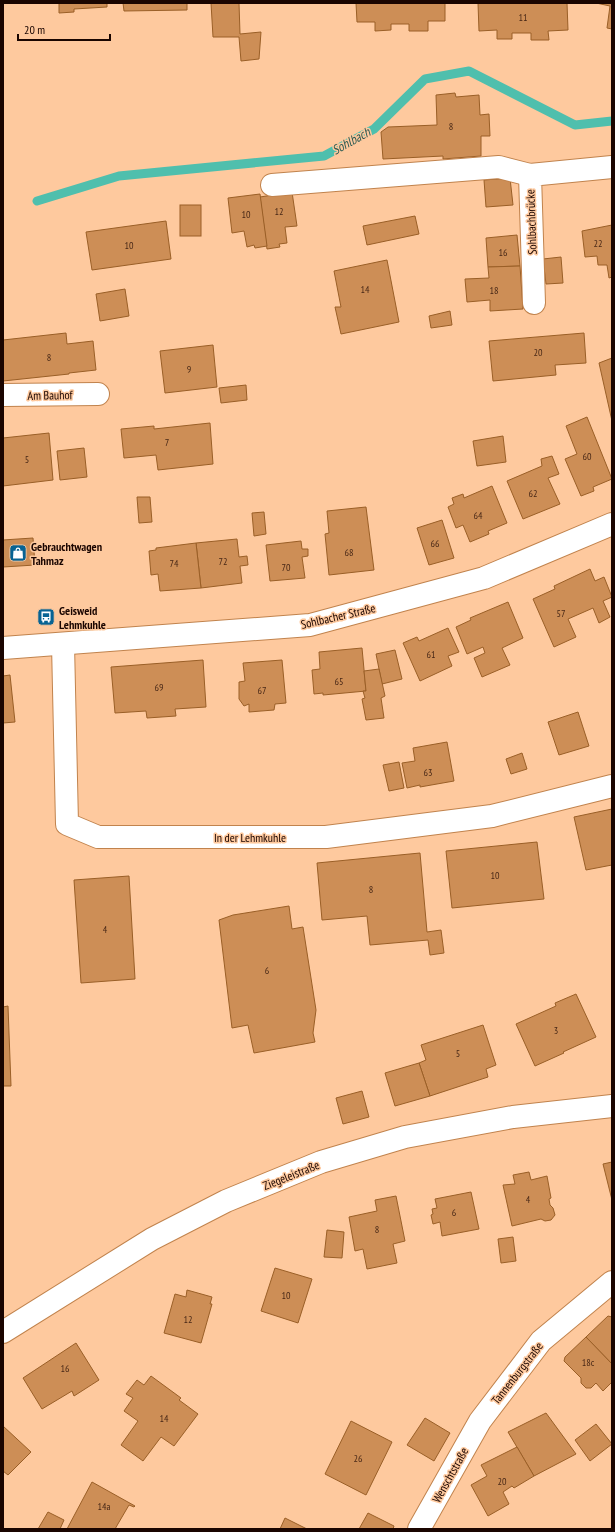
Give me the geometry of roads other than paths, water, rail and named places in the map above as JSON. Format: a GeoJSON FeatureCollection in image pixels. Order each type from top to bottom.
{"type":"FeatureCollection","features":[{"type":"Feature","properties":{"kind":"street"},"geometry":{"type":"LineString","coordinates":[[272,185],[499,167],[530,176]]}},
{"type":"Feature","properties":{"kind":"street","name":"Sohlbachbrücke"},"geometry":{"type":"LineString","coordinates":[[534,303],[530,176],[612,167]]}},
{"type":"Feature","properties":{"kind":"street","name":"Am Bauhof"},"geometry":{"type":"LineString","coordinates":[[3,396],[98,394]]}},
{"type":"Feature","properties":{"kind":"street","name":"Sohlbacher Straße"},"geometry":{"type":"LineString","coordinates":[[3,648],[310,625],[484,578],[612,524]]}},
{"type":"Feature","properties":{"kind":"street","name":"In der Lehmkuhle"},"geometry":{"type":"LineString","coordinates":[[63,644],[67,824],[98,837],[326,837],[492,816],[612,786]]}},
{"type":"Feature","properties":{"kind":"street","name":"Ziegeleistraße"},"geometry":{"type":"LineString","coordinates":[[3,1332],[152,1239],[226,1201],[321,1162],[405,1137],[514,1117],[612,1106]]}},
{"type":"Feature","properties":{"kind":"street","name":"Tannenburgstraße"},"geometry":{"type":"LineString","coordinates":[[480,1421],[541,1341],[612,1282]]}},
{"type":"Feature","properties":{"kind":"street","name":"Wenschtstraße"},"geometry":{"type":"LineString","coordinates":[[420,1529],[480,1421]]}},
{"type":"Feature","properties":{"kind":"waterway","name":"Sohlbach"},"geometry":{"type":"LineString","coordinates":[[37,201],[119,176],[324,156],[374,129],[425,79],[469,71],[575,125],[612,121]]}},
{"type":"Feature","properties":{"kind":"place","name":"Gebrauchtwagen Tahmaz"},"geometry":{"type":"Point","coordinates":[18,553]}},
{"type":"Feature","properties":{"kind":"place","name":"Geisweid Lehmkuhle"},"geometry":{"type":"Point","coordinates":[46,617]}}]}
